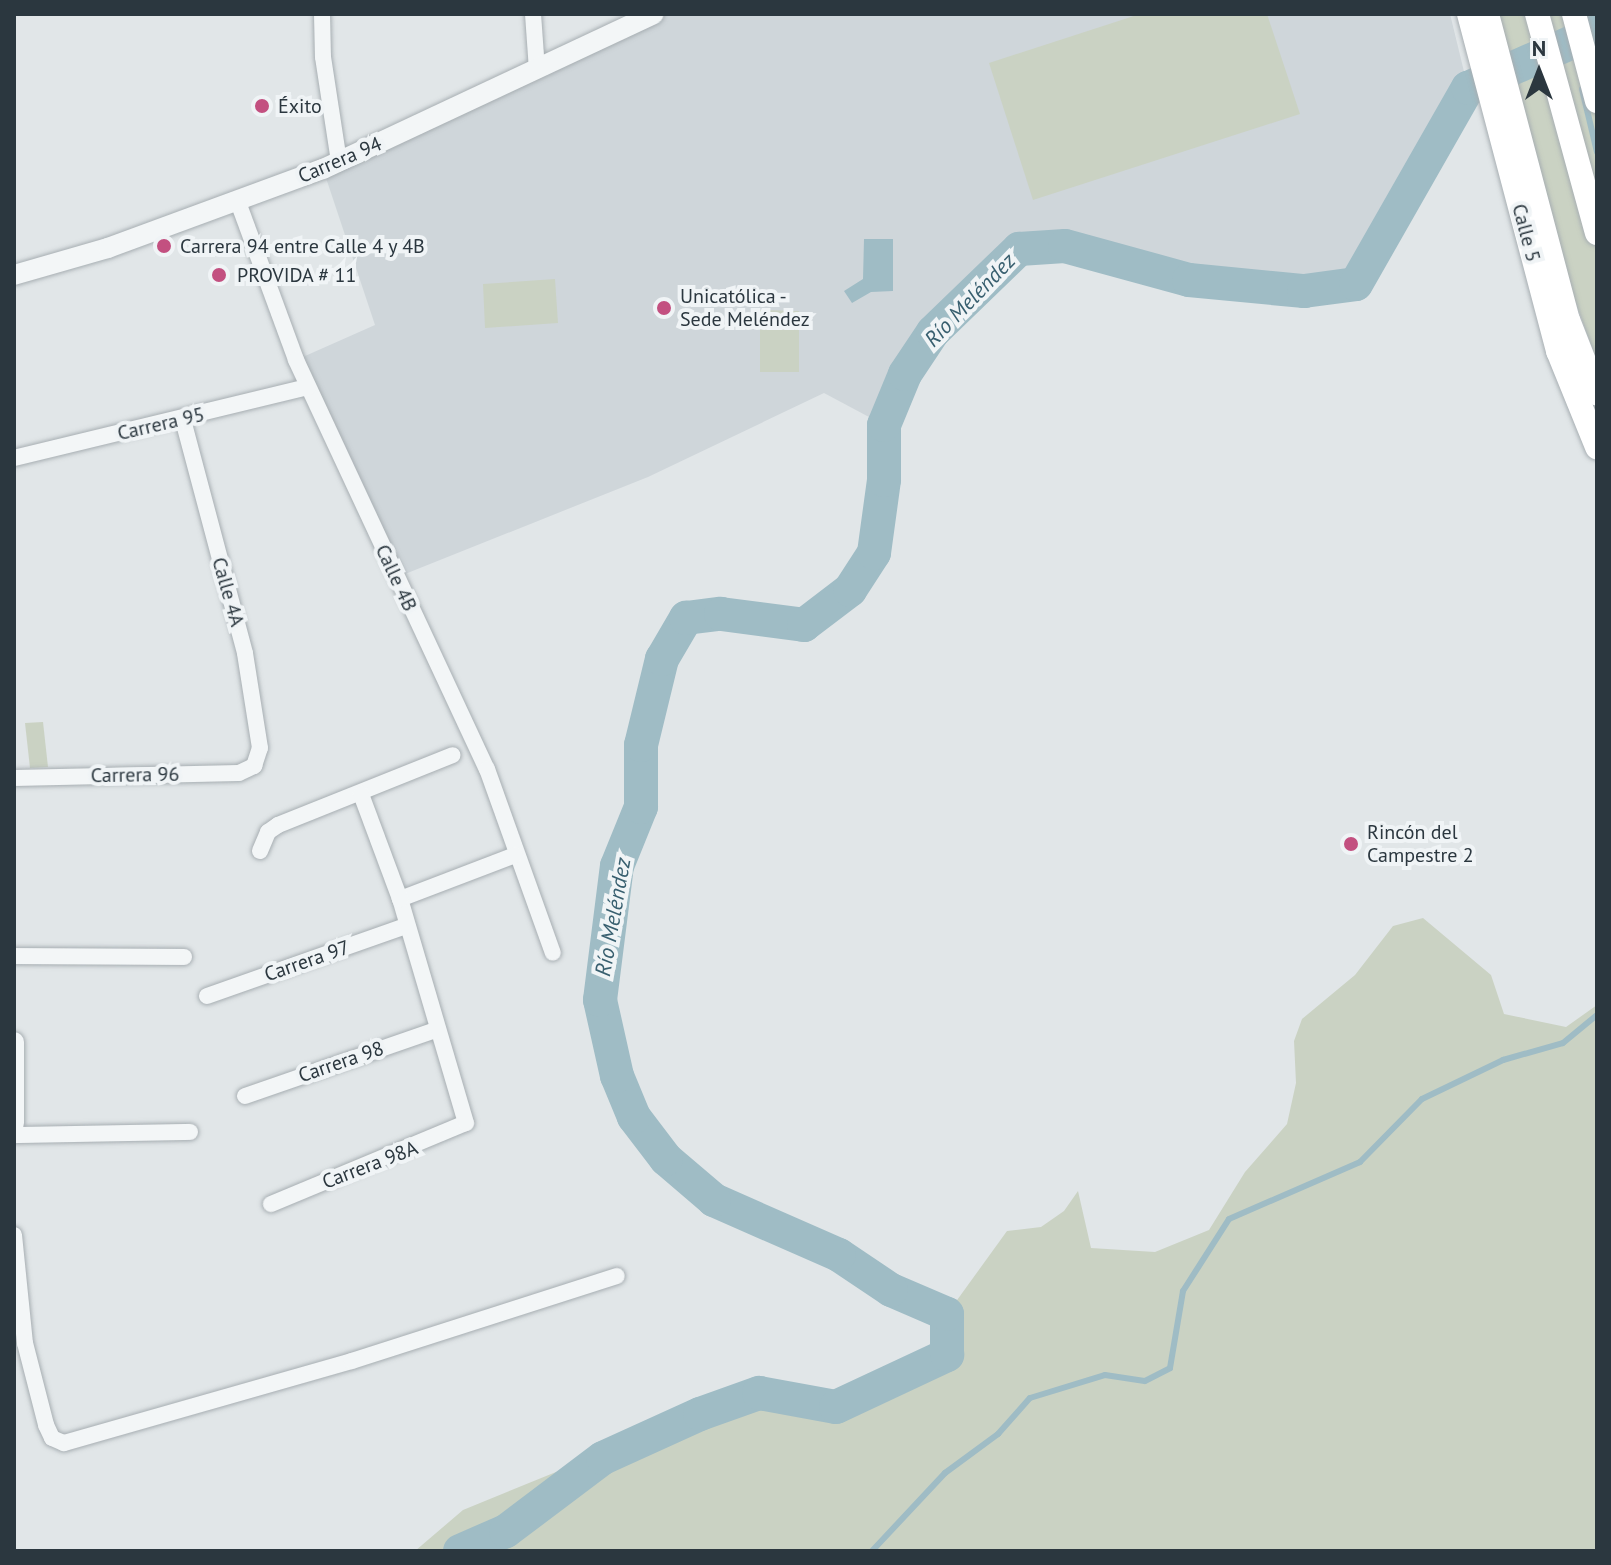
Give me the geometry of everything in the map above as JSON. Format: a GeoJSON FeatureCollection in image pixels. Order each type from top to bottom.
{"type":"FeatureCollection","features":[{"type":"Feature","properties":{"kind":"main road"},"geometry":{"type":"LineString","coordinates":[[1537,14],[1597,233]]}},
{"type":"Feature","properties":{"kind":"main road"},"geometry":{"type":"LineString","coordinates":[[1574,14],[1597,101]]}},
{"type":"Feature","properties":{"kind":"main road","name":"Calle 5"},"geometry":{"type":"LineString","coordinates":[[1479,17],[1558,351],[1597,447]]}},
{"type":"Feature","properties":{"kind":"main road"},"geometry":{"type":"LineString","coordinates":[[1511,146],[1568,320],[1597,394]]}},
{"type":"Feature","properties":{"kind":"street"},"geometry":{"type":"LineString","coordinates":[[322,14],[339,162]]}},
{"type":"Feature","properties":{"kind":"street"},"geometry":{"type":"LineString","coordinates":[[533,14],[537,70]]}},
{"type":"Feature","properties":{"kind":"street","name":"Carrera 94"},"geometry":{"type":"LineString","coordinates":[[14,275],[238,202],[339,162],[654,14]]}},
{"type":"Feature","properties":{"kind":"street","name":"Calle 4B"},"geometry":{"type":"LineString","coordinates":[[238,202],[308,387],[487,769],[515,855],[553,953]]}},
{"type":"Feature","properties":{"kind":"street","name":"Carrera 95"},"geometry":{"type":"LineString","coordinates":[[14,458],[183,420],[308,387]]}},
{"type":"Feature","properties":{"kind":"street","name":"Calle 4A"},"geometry":{"type":"LineString","coordinates":[[183,420],[245,653],[260,748],[254,766]]}},
{"type":"Feature","properties":{"kind":"street"},"geometry":{"type":"LineString","coordinates":[[260,851],[268,832],[278,825],[453,755]]}},
{"type":"Feature","properties":{"kind":"street","name":"Carrera 96"},"geometry":{"type":"LineString","coordinates":[[14,778],[239,773],[254,766]]}},
{"type":"Feature","properties":{"kind":"street"},"geometry":{"type":"LineString","coordinates":[[361,794],[400,899],[438,1029]]}},
{"type":"Feature","properties":{"kind":"street"},"geometry":{"type":"LineString","coordinates":[[400,899],[515,855]]}},
{"type":"Feature","properties":{"kind":"street","name":"Carrera 97"},"geometry":{"type":"LineString","coordinates":[[207,996],[406,926]]}},
{"type":"Feature","properties":{"kind":"street"},"geometry":{"type":"LineString","coordinates":[[14,956],[184,957]]}},
{"type":"Feature","properties":{"kind":"street","name":"Carrera 98"},"geometry":{"type":"LineString","coordinates":[[245,1096],[438,1029]]}},
{"type":"Feature","properties":{"kind":"street","name":"Carrera 98A"},"geometry":{"type":"LineString","coordinates":[[271,1204],[466,1123],[438,1029]]}},
{"type":"Feature","properties":{"kind":"street"},"geometry":{"type":"LineString","coordinates":[[14,1042],[14,1123]]}},
{"type":"Feature","properties":{"kind":"street"},"geometry":{"type":"LineString","coordinates":[[14,1135],[190,1132]]}},
{"type":"Feature","properties":{"kind":"street"},"geometry":{"type":"LineString","coordinates":[[14,1235],[25,1343],[52,1438],[64,1443],[352,1361],[617,1276]]}},
{"type":"Feature","properties":{"kind":"shaded area","name":"Unicatólica - Sede Meléndez"},"geometry":{"type":"Polygon","coordinates":[[[654,14],[1450,14],[1468,88],[1356,284],[1304,291],[1189,280],[1065,246],[1019,249],[933,332],[905,374],[884,425],[824,393],[648,477],[395,578],[296,360],[375,325],[323,169],[654,14]]]}},
{"type":"Feature","properties":{"kind":"green space"},"geometry":{"type":"Polygon","coordinates":[[[1140,14],[1267,14],[1300,114],[1033,200],[989,63],[1140,14]]]}},
{"type":"Feature","properties":{"kind":"green space"},"geometry":{"type":"Polygon","coordinates":[[[1498,14],[1597,14],[1597,31],[1581,39],[1597,101],[1597,361],[1572,293],[1498,14]]]}},
{"type":"Feature","properties":{"kind":"green space"},"geometry":{"type":"Polygon","coordinates":[[[555,279],[558,323],[485,328],[483,284],[555,279]]]}},
{"type":"Feature","properties":{"kind":"green space"},"geometry":{"type":"Polygon","coordinates":[[[760,310],[799,311],[799,372],[760,372],[760,310]]]}},
{"type":"Feature","properties":{"kind":"green space"},"geometry":{"type":"Polygon","coordinates":[[[43,722],[48,767],[30,768],[25,723],[43,722]]]}},
{"type":"Feature","properties":{"kind":"green space"},"geometry":{"type":"Polygon","coordinates":[[[1423,918],[1491,975],[1504,1014],[1566,1027],[1597,1005],[1597,1551],[415,1551],[463,1510],[556,1472],[595,1465],[700,1414],[759,1393],[836,1407],[946,1355],[947,1314],[1007,1231],[1041,1227],[1064,1211],[1078,1191],[1091,1248],[1155,1252],[1209,1230],[1245,1172],[1287,1124],[1296,1083],[1294,1041],[1302,1019],[1355,975],[1393,926],[1423,918]]]}},
{"type":"Feature","properties":{"kind":"water"},"geometry":{"type":"Polygon","coordinates":[[[864,239],[893,239],[893,291],[871,292],[852,303],[844,291],[863,279],[864,239]]]}},
{"type":"Feature","properties":{"kind":"waterway","name":"Río Meléndez"},"geometry":{"type":"LineString","coordinates":[[460,1551],[506,1531],[603,1458],[700,1414],[759,1393],[836,1407],[947,1355],[947,1314],[891,1290],[839,1255],[714,1200],[666,1159],[634,1117],[617,1076],[600,1000],[617,866],[641,807],[641,745],[662,659],[686,618],[721,614],[804,625],[850,590],[874,553],[884,480],[884,425],[905,374],[933,332],[1019,249],[1065,246],[1189,280],[1304,291],[1356,284],[1468,88],[1597,31]]}},
{"type":"Feature","properties":{"kind":"waterway"},"geometry":{"type":"LineString","coordinates":[[1582,89],[1597,152]]}},
{"type":"Feature","properties":{"kind":"waterway"},"geometry":{"type":"LineString","coordinates":[[872,1551],[945,1473],[998,1434],[1030,1398],[1105,1375],[1145,1381],[1170,1368],[1183,1291],[1229,1219],[1360,1162],[1422,1099],[1503,1060],[1563,1043],[1597,1015]]}},
{"type":"Feature","properties":{"kind":"place","name":"Éxito"},"geometry":{"type":"Point","coordinates":[262,106]}},
{"type":"Feature","properties":{"kind":"place","name":"Carrera 94 entre Calle 4 y 4B"},"geometry":{"type":"Point","coordinates":[164,246]}},
{"type":"Feature","properties":{"kind":"place","name":"PROVIDA # 11"},"geometry":{"type":"Point","coordinates":[219,275]}},
{"type":"Feature","properties":{"kind":"place","name":"Unicatólica - Sede Meléndez"},"geometry":{"type":"Point","coordinates":[664,308]}},
{"type":"Feature","properties":{"kind":"place","name":"Rincón del Campestre 2"},"geometry":{"type":"Point","coordinates":[1351,844]}}]}
